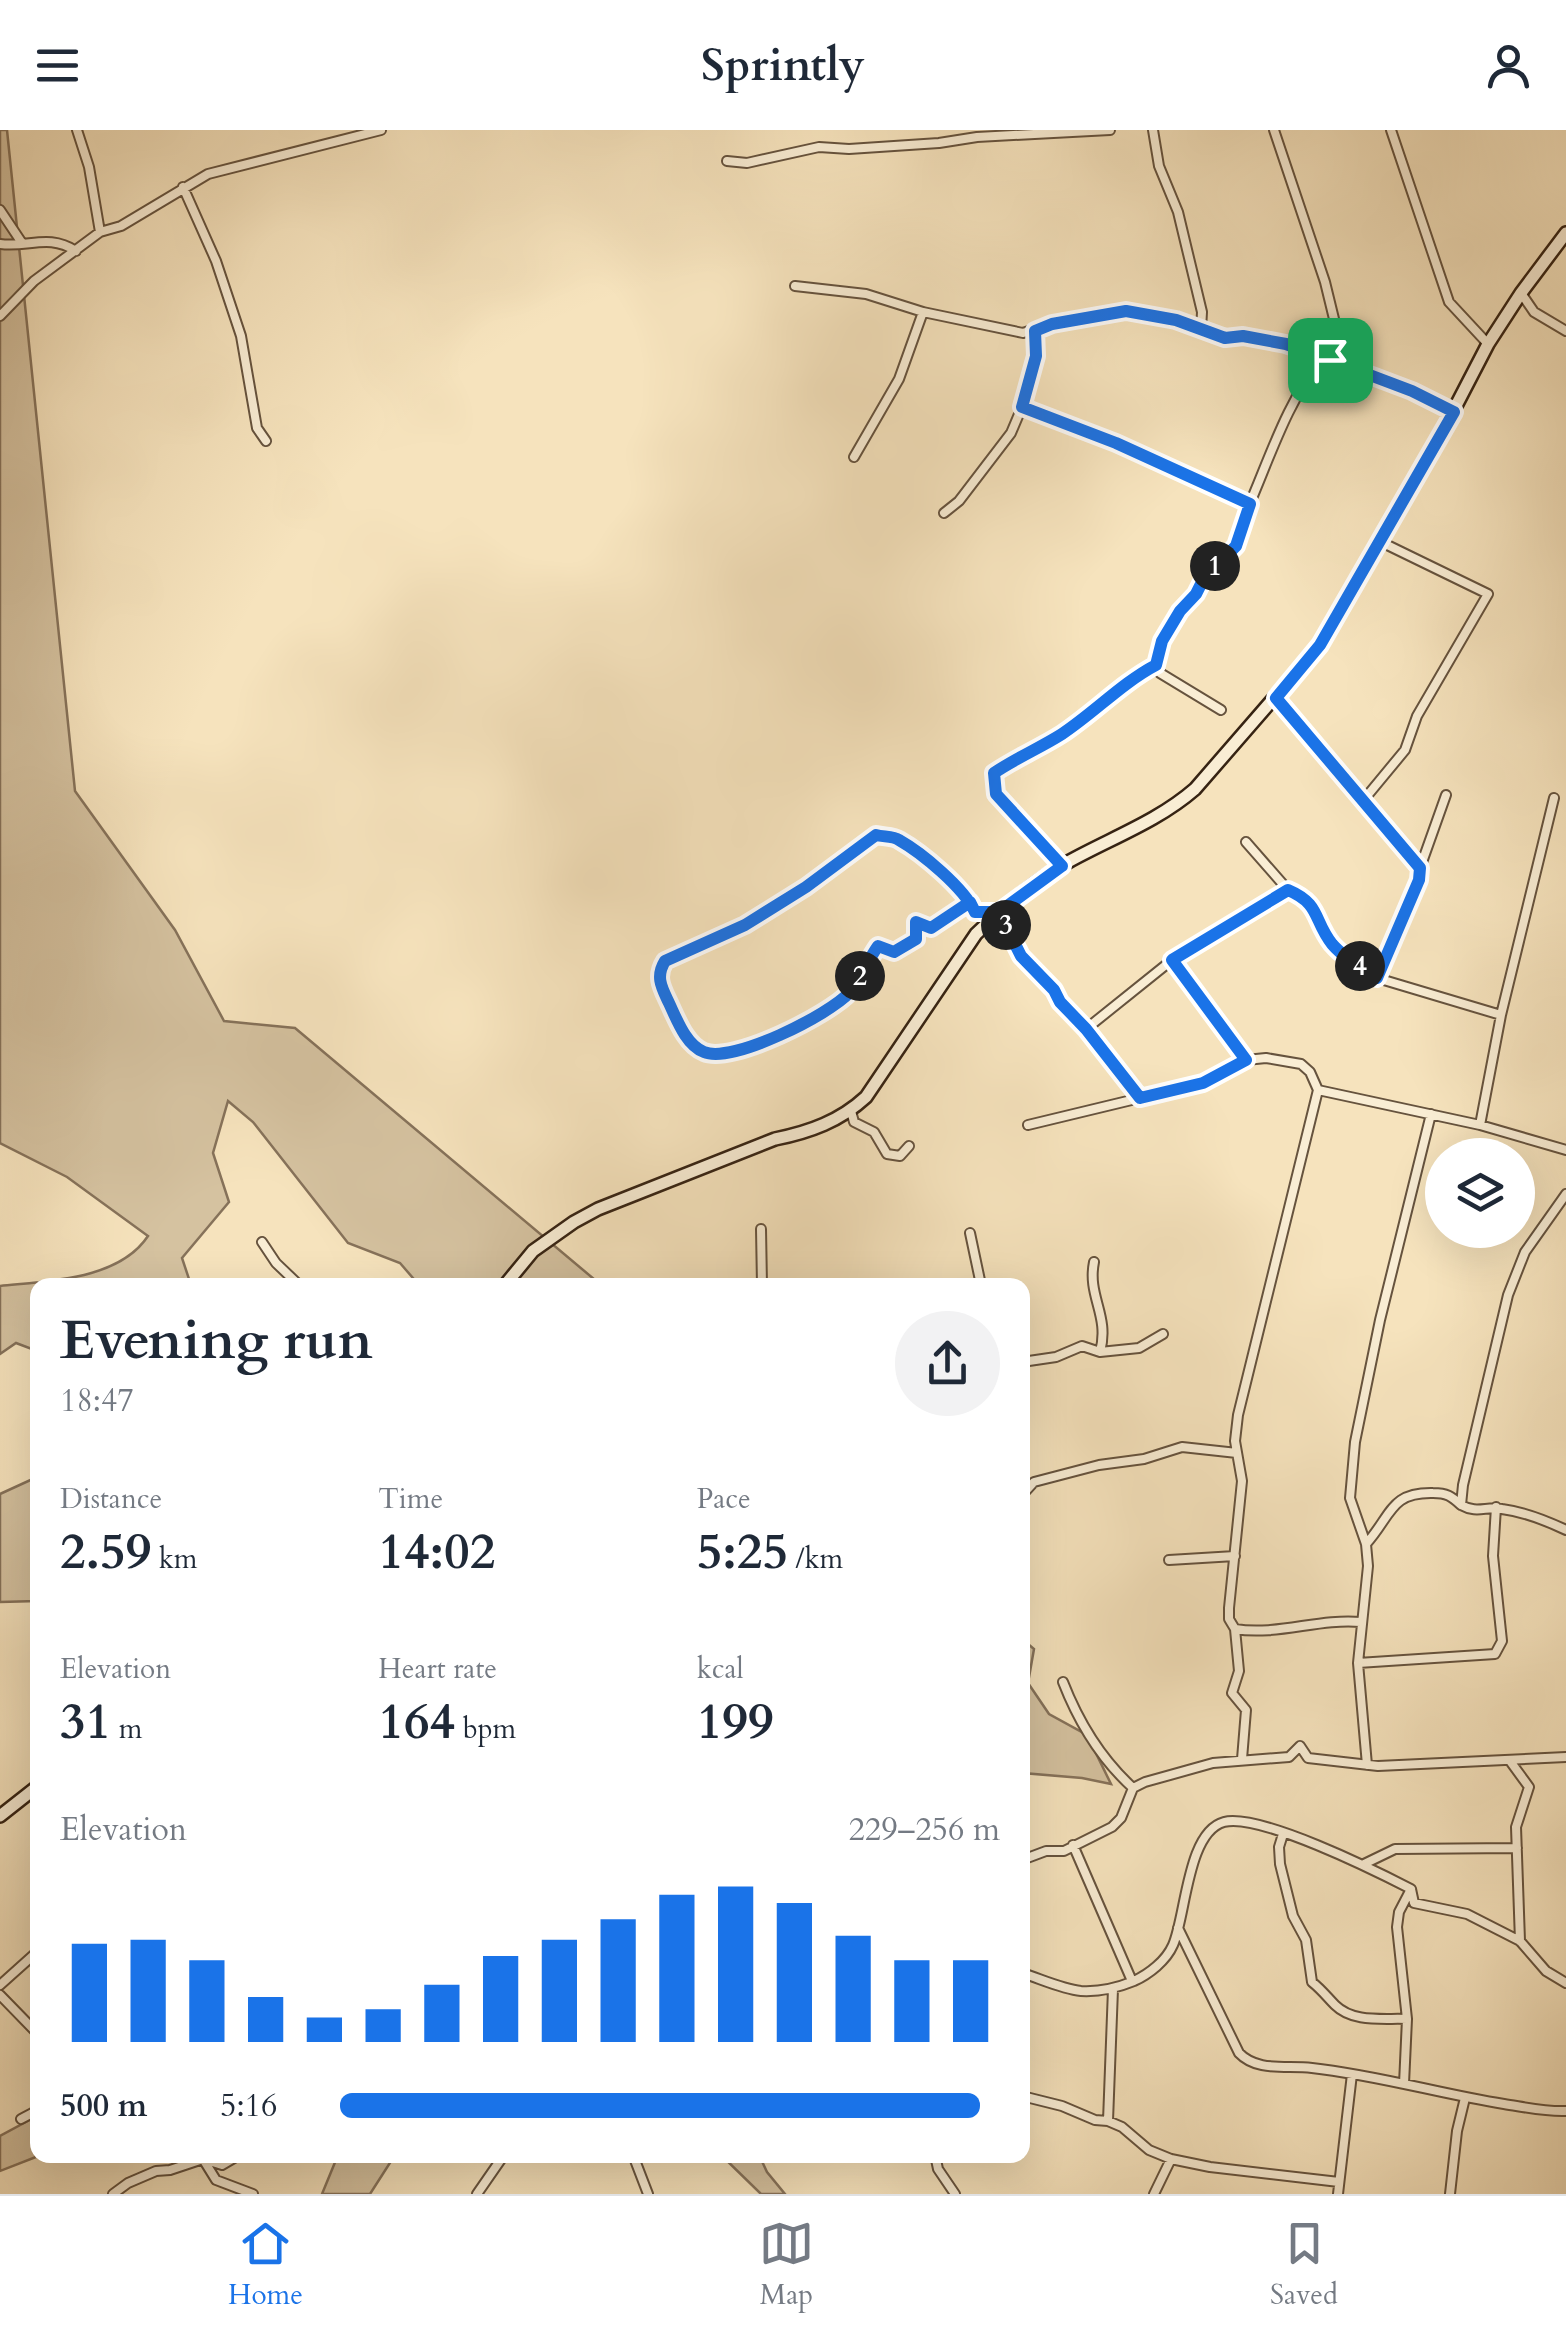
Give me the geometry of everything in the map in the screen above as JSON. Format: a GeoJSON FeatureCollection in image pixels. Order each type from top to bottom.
{"type":"FeatureCollection","features":[{"type":"Feature","properties":{"kind":"main road"},"geometry":{"type":"LineString","coordinates":[[511,1278],[533,1251],[598,1209],[775,1139],[803,1133],[851,1111],[866,1097],[976,934],[999,912],[1062,866],[1176,806],[1224,758],[1320,645],[1454,412],[1488,344],[1520,293],[1566,233]]}},
{"type":"Feature","properties":{"kind":"main road"},"geometry":{"type":"LineString","coordinates":[[0,1816],[30,1792]]}},
{"type":"Feature","properties":{"kind":"street"},"geometry":{"type":"LineString","coordinates":[[78,130],[100,232]]}},
{"type":"Feature","properties":{"kind":"street"},"geometry":{"type":"LineString","coordinates":[[0,316],[34,281],[100,232],[121,226],[208,174],[380,130]]}},
{"type":"Feature","properties":{"kind":"street"},"geometry":{"type":"LineString","coordinates":[[935,130],[939,144]]}},
{"type":"Feature","properties":{"kind":"street"},"geometry":{"type":"LineString","coordinates":[[727,161],[747,162],[820,146],[849,149],[939,144],[977,136],[1110,130]]}},
{"type":"Feature","properties":{"kind":"street"},"geometry":{"type":"LineString","coordinates":[[1154,130],[1159,166],[1178,212],[1202,312],[1201,330]]}},
{"type":"Feature","properties":{"kind":"street"},"geometry":{"type":"LineString","coordinates":[[1274,130],[1335,323],[1326,359],[1310,374]]}},
{"type":"Feature","properties":{"kind":"street"},"geometry":{"type":"LineString","coordinates":[[1392,130],[1448,302],[1488,344]]}},
{"type":"Feature","properties":{"kind":"street"},"geometry":{"type":"LineString","coordinates":[[183,187],[216,261],[241,336],[257,428],[266,441]]}},
{"type":"Feature","properties":{"kind":"street"},"geometry":{"type":"LineString","coordinates":[[0,210],[22,243]]}},
{"type":"Feature","properties":{"kind":"street"},"geometry":{"type":"LineString","coordinates":[[0,244],[35,240],[64,244],[76,251]]}},
{"type":"Feature","properties":{"kind":"street"},"geometry":{"type":"LineString","coordinates":[[795,286],[866,294],[923,312],[1023,332],[1126,311],[1176,320],[1225,338],[1243,336],[1312,352],[1454,412]]}},
{"type":"Feature","properties":{"kind":"street"},"geometry":{"type":"LineString","coordinates":[[1520,293],[1534,312],[1566,331]]}},
{"type":"Feature","properties":{"kind":"street"},"geometry":{"type":"LineString","coordinates":[[854,457],[898,378],[923,312]]}},
{"type":"Feature","properties":{"kind":"street"},"geometry":{"type":"LineString","coordinates":[[944,513],[959,501],[1005,442],[1022,407],[1036,356],[1035,331]]}},
{"type":"Feature","properties":{"kind":"street"},"geometry":{"type":"LineString","coordinates":[[1221,710],[1160,673],[1156,665],[1162,641],[1204,578],[1236,546],[1250,504],[1310,374],[1312,352]]}},
{"type":"Feature","properties":{"kind":"street"},"geometry":{"type":"LineString","coordinates":[[1022,407],[1116,443],[1250,504]]}},
{"type":"Feature","properties":{"kind":"street"},"geometry":{"type":"LineString","coordinates":[[1362,802],[1406,750],[1417,716],[1488,594],[1379,541]]}},
{"type":"Feature","properties":{"kind":"street"},"geometry":{"type":"LineString","coordinates":[[1062,866],[996,794],[994,773],[1061,734],[1156,665]]}},
{"type":"Feature","properties":{"kind":"street"},"geometry":{"type":"LineString","coordinates":[[1276,698],[1420,868]]}},
{"type":"Feature","properties":{"kind":"street"},"geometry":{"type":"LineString","coordinates":[[1377,978],[1419,880],[1446,795]]}},
{"type":"Feature","properties":{"kind":"street"},"geometry":{"type":"LineString","coordinates":[[1480,1125],[1501,1015],[1554,798]]}},
{"type":"Feature","properties":{"kind":"street"},"geometry":{"type":"LineString","coordinates":[[970,902],[931,928],[916,922],[916,939],[894,952],[878,946],[851,991],[804,1026],[734,1051],[712,1055],[699,1051],[683,1031],[659,981],[665,961],[745,925],[806,887],[876,835],[896,837],[957,886],[970,902],[975,912],[999,912],[1021,956],[1140,1098]]}},
{"type":"Feature","properties":{"kind":"street"},"geometry":{"type":"LineString","coordinates":[[1246,842],[1288,890],[1316,909],[1334,946],[1377,978],[1501,1015]]}},
{"type":"Feature","properties":{"kind":"street"},"geometry":{"type":"LineString","coordinates":[[1086,1029],[1172,960],[1288,890]]}},
{"type":"Feature","properties":{"kind":"street"},"geometry":{"type":"LineString","coordinates":[[1172,960],[1246,1060]]}},
{"type":"Feature","properties":{"kind":"street"},"geometry":{"type":"LineString","coordinates":[[1028,1125],[1203,1083],[1246,1060],[1301,1064],[1310,1072],[1318,1090],[1249,1364],[1235,1441],[1242,1481],[1230,1582],[1230,1619],[1236,1629],[1238,1670],[1232,1693],[1246,1710],[1242,1759]]}},
{"type":"Feature","properties":{"kind":"street"},"geometry":{"type":"LineString","coordinates":[[1318,1090],[1480,1125],[1566,1150]]}},
{"type":"Feature","properties":{"kind":"street"},"geometry":{"type":"LineString","coordinates":[[851,1111],[854,1122],[874,1132],[887,1154],[900,1156],[909,1146]]}},
{"type":"Feature","properties":{"kind":"street"},"geometry":{"type":"LineString","coordinates":[[1367,1765],[1358,1663],[1366,1595],[1366,1544],[1350,1498],[1355,1442],[1380,1320],[1431,1114]]}},
{"type":"Feature","properties":{"kind":"street"},"geometry":{"type":"LineString","coordinates":[[1461,1506],[1508,1296],[1525,1252],[1566,1194]]}},
{"type":"Feature","properties":{"kind":"street"},"geometry":{"type":"LineString","coordinates":[[761,1229],[762,1278]]}},
{"type":"Feature","properties":{"kind":"street"},"geometry":{"type":"LineString","coordinates":[[970,1233],[980,1278]]}},
{"type":"Feature","properties":{"kind":"street"},"geometry":{"type":"LineString","coordinates":[[262,1242],[292,1278]]}},
{"type":"Feature","properties":{"kind":"street"},"geometry":{"type":"LineString","coordinates":[[1094,1262],[1092,1274],[1106,1331],[1100,1352]]}},
{"type":"Feature","properties":{"kind":"street"},"geometry":{"type":"LineString","coordinates":[[1030,1361],[1056,1357],[1082,1346],[1100,1352],[1138,1348],[1163,1334]]}},
{"type":"Feature","properties":{"kind":"street"},"geometry":{"type":"LineString","coordinates":[[1030,1488],[1066,1474],[1182,1448],[1237,1452]]}},
{"type":"Feature","properties":{"kind":"street"},"geometry":{"type":"LineString","coordinates":[[1366,1544],[1399,1500],[1413,1492],[1448,1494],[1461,1506],[1477,1512],[1496,1508],[1534,1515],[1566,1530]]}},
{"type":"Feature","properties":{"kind":"street"},"geometry":{"type":"LineString","coordinates":[[1358,1663],[1494,1654],[1500,1648],[1493,1556],[1496,1508]]}},
{"type":"Feature","properties":{"kind":"street"},"geometry":{"type":"LineString","coordinates":[[1360,1526],[1378,1531]]}},
{"type":"Feature","properties":{"kind":"street"},"geometry":{"type":"LineString","coordinates":[[1168,1560],[1234,1556]]}},
{"type":"Feature","properties":{"kind":"street"},"geometry":{"type":"LineString","coordinates":[[1236,1629],[1361,1622]]}},
{"type":"Feature","properties":{"kind":"street"},"geometry":{"type":"LineString","coordinates":[[1063,1682],[1087,1732],[1116,1773],[1133,1788]]}},
{"type":"Feature","properties":{"kind":"street"},"geometry":{"type":"LineString","coordinates":[[1030,1857],[1046,1851],[1064,1851],[1117,1823],[1133,1788],[1145,1782],[1213,1763],[1288,1757],[1300,1746],[1308,1758],[1367,1765],[1566,1757]]}},
{"type":"Feature","properties":{"kind":"street"},"geometry":{"type":"LineString","coordinates":[[1510,1761],[1529,1787],[1516,1827],[1520,1941]]}},
{"type":"Feature","properties":{"kind":"street"},"geometry":{"type":"LineString","coordinates":[[1030,1975],[1080,1991],[1113,1989],[1132,1982],[1162,1960],[1172,1948],[1184,1895],[1206,1833],[1230,1820],[1247,1822],[1364,1864],[1411,1889],[1414,1902],[1467,1914],[1520,1941],[1546,1971],[1566,1982]]}},
{"type":"Feature","properties":{"kind":"street"},"geometry":{"type":"LineString","coordinates":[[1283,1834],[1278,1848],[1280,1864],[1293,1916],[1306,1940],[1312,1982],[1353,2017],[1407,2018]]}},
{"type":"Feature","properties":{"kind":"street"},"geometry":{"type":"LineString","coordinates":[[1073,1845],[1132,1982]]}},
{"type":"Feature","properties":{"kind":"street"},"geometry":{"type":"LineString","coordinates":[[1364,1864],[1396,1848],[1516,1848]]}},
{"type":"Feature","properties":{"kind":"street"},"geometry":{"type":"LineString","coordinates":[[1404,2084],[1407,2018],[1396,1927],[1398,1912],[1411,1889]]}},
{"type":"Feature","properties":{"kind":"street"},"geometry":{"type":"LineString","coordinates":[[1178,1928],[1239,2052],[1248,2062],[1352,2074],[1465,2098],[1566,2110]]}},
{"type":"Feature","properties":{"kind":"street"},"geometry":{"type":"LineString","coordinates":[[0,1986],[30,1958]]}},
{"type":"Feature","properties":{"kind":"street"},"geometry":{"type":"LineString","coordinates":[[1108,2120],[1113,1989]]}},
{"type":"Feature","properties":{"kind":"street"},"geometry":{"type":"LineString","coordinates":[[0,1995],[30,2026]]}},
{"type":"Feature","properties":{"kind":"street"},"geometry":{"type":"LineString","coordinates":[[1338,2194],[1352,2074]]}},
{"type":"Feature","properties":{"kind":"street"},"geometry":{"type":"LineString","coordinates":[[1030,2098],[1095,2120],[1108,2120],[1148,2150],[1171,2159],[1339,2182]]}},
{"type":"Feature","properties":{"kind":"street"},"geometry":{"type":"LineString","coordinates":[[1450,2194],[1465,2098]]}},
{"type":"Feature","properties":{"kind":"street"},"geometry":{"type":"LineString","coordinates":[[20,2119],[30,2114]]}},
{"type":"Feature","properties":{"kind":"street"},"geometry":{"type":"LineString","coordinates":[[1154,2194],[1171,2159]]}},
{"type":"Feature","properties":{"kind":"street"},"geometry":{"type":"LineString","coordinates":[[114,2194],[142,2175],[189,2163]]}},
{"type":"Feature","properties":{"kind":"street"},"geometry":{"type":"LineString","coordinates":[[205,2163],[216,2180],[253,2194]]}},
{"type":"Feature","properties":{"kind":"street"},"geometry":{"type":"LineString","coordinates":[[476,2194],[498,2163]]}},
{"type":"Feature","properties":{"kind":"street"},"geometry":{"type":"LineString","coordinates":[[637,2163],[648,2194]]}},
{"type":"Feature","properties":{"kind":"street"},"geometry":{"type":"LineString","coordinates":[[936,2163],[955,2194]]}},
{"type":"Feature","properties":{"kind":"street"},"geometry":{"type":"LineString","coordinates":[[213,2194],[216,2180]]}},
{"type":"Feature","properties":{"kind":"shaded area"},"geometry":{"type":"Polygon","coordinates":[[[0,130],[7,130],[75,791],[175,930],[224,1021],[295,1028],[593,1278],[413,1278],[400,1263],[348,1243],[253,1122],[228,1101],[213,1153],[229,1202],[182,1258],[189,1278],[70,1278],[119,1262],[148,1236],[67,1177],[0,1143],[0,130]]]}},
{"type":"Feature","properties":{"kind":"shaded area"},"geometry":{"type":"Polygon","coordinates":[[[30,1283],[30,1348],[16,1343],[0,1354],[0,1286],[30,1283]]]}},
{"type":"Feature","properties":{"kind":"shaded area"},"geometry":{"type":"Polygon","coordinates":[[[30,1480],[30,1601],[0,1602],[0,1494],[30,1480]]]}},
{"type":"Feature","properties":{"kind":"shaded area"},"geometry":{"type":"Polygon","coordinates":[[[1030,1686],[1049,1714],[1087,1735],[1111,1784],[1030,1774],[1030,1686]]]}},
{"type":"Feature","properties":{"kind":"shaded area"},"geometry":{"type":"Polygon","coordinates":[[[30,2120],[30,2159],[0,2171],[0,2136],[30,2120]]]}},
{"type":"Feature","properties":{"kind":"shaded area"},"geometry":{"type":"Polygon","coordinates":[[[335,2163],[390,2163],[370,2194],[322,2194],[335,2163]]]}},
{"type":"Feature","properties":{"kind":"shaded area"},"geometry":{"type":"Polygon","coordinates":[[[729,2163],[763,2163],[785,2194],[761,2194],[729,2163]]]}},
{"type":"Feature","properties":{"kind":"route"},"geometry":{"type":"LineString","coordinates":[[1330,360],[1286,344],[1243,336],[1225,338],[1176,320],[1126,311],[1079,318],[1035,331],[1036,356],[1022,407],[1116,443],[1250,504],[1236,546],[1204,578],[1173,621],[1162,641],[1156,665],[1061,734],[994,773],[996,794],[1062,866],[999,912],[975,912],[970,902],[931,928],[916,922],[916,939],[894,952],[878,946],[851,991],[804,1026],[734,1051],[712,1055],[699,1051],[688,1040],[659,981],[665,961],[745,925],[806,887],[876,835],[896,837],[957,886],[970,902],[975,912],[999,912],[1021,956],[1054,990],[1140,1098],[1203,1083],[1246,1060],[1172,960],[1288,890],[1316,909],[1334,946],[1377,978],[1419,880],[1420,868],[1276,698],[1320,645],[1454,412],[1412,391],[1330,360]]}}]}
